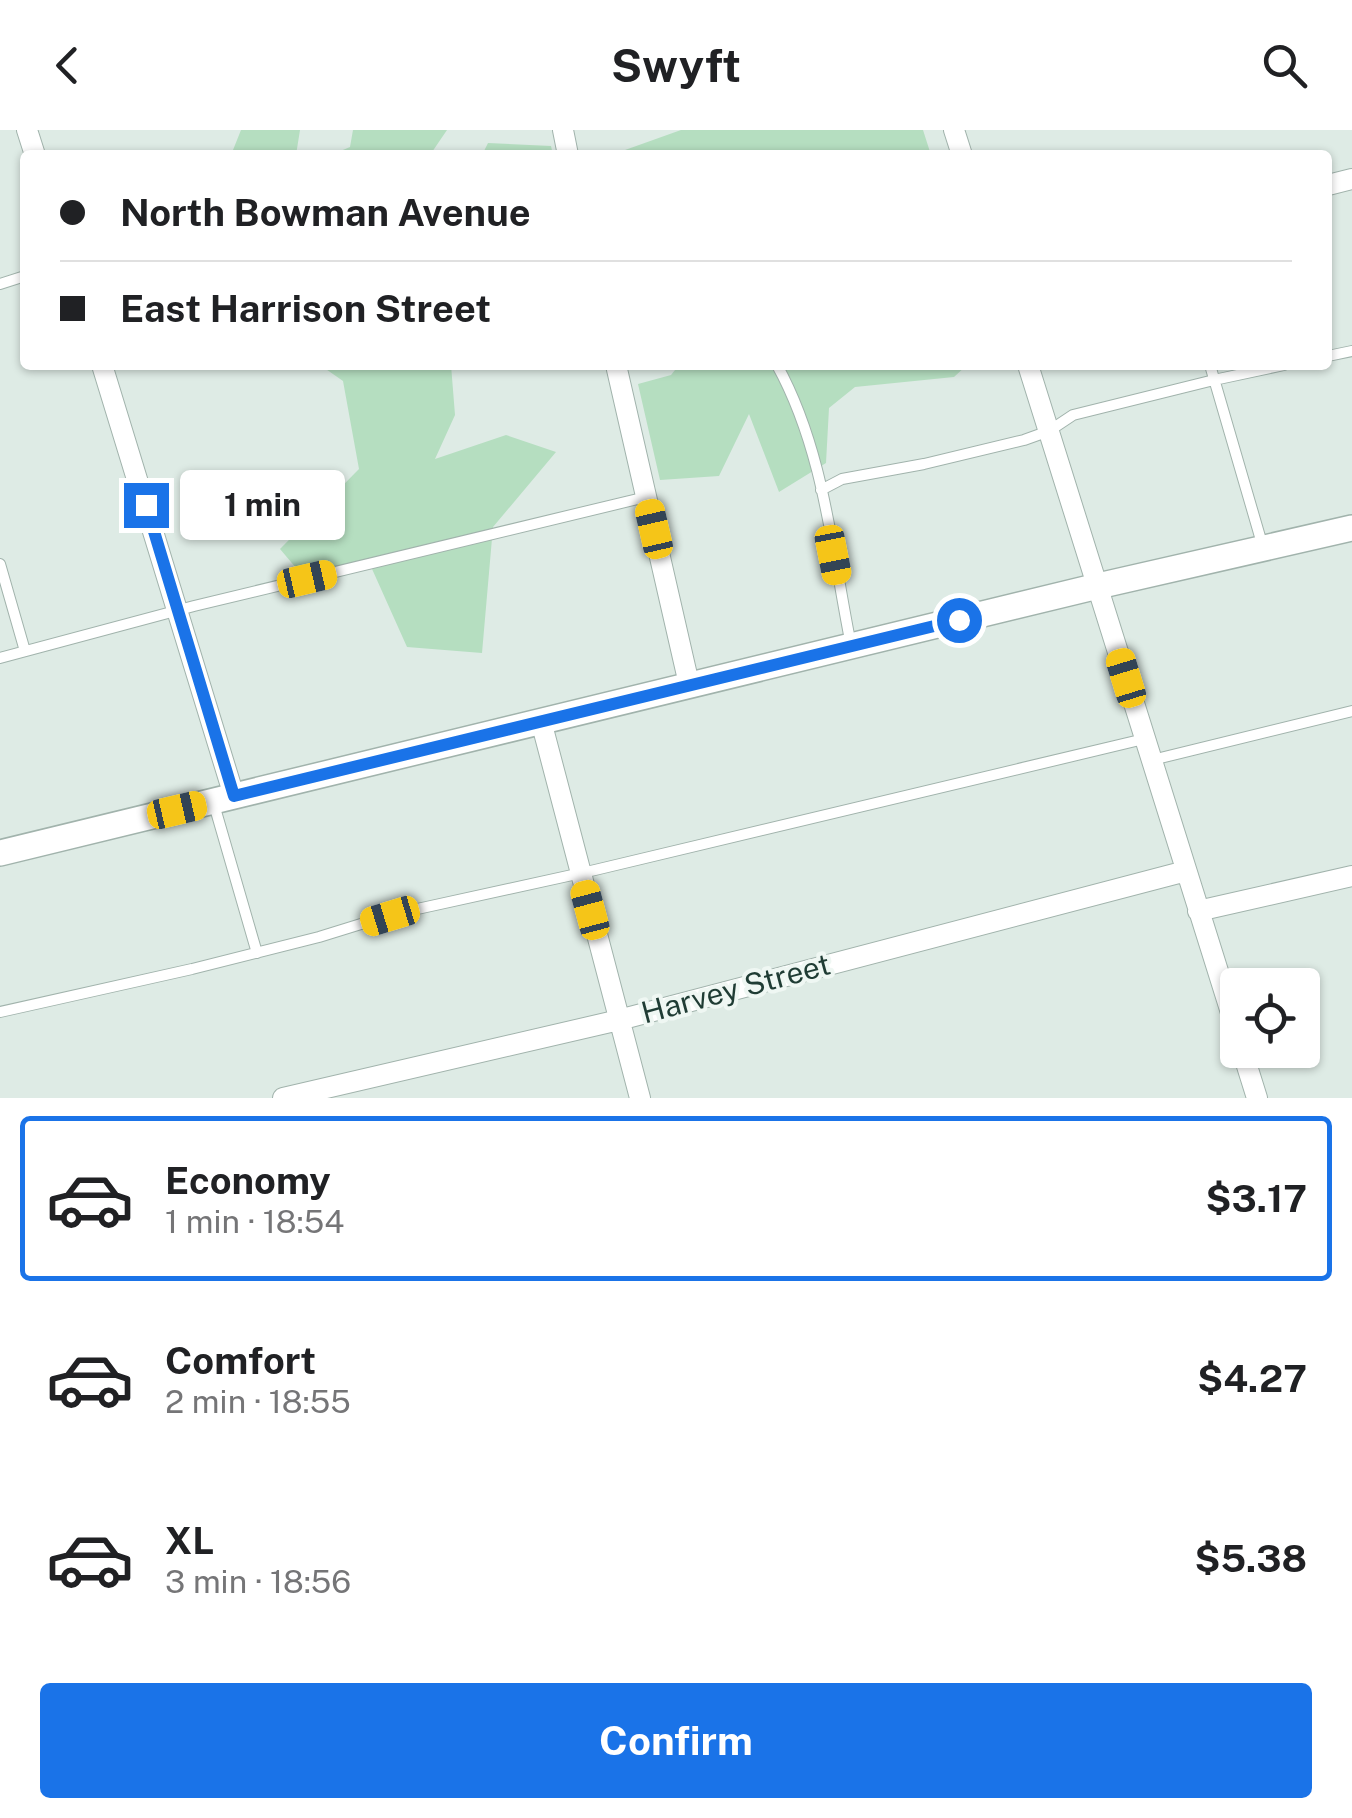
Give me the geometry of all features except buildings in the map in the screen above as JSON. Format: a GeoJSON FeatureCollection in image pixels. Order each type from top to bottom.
{"type":"FeatureCollection","features":[{"type":"Feature","properties":{"kind":"street"},"geometry":{"type":"LineString","coordinates":[[104,370],[179,610],[224,799]]}},
{"type":"Feature","properties":{"kind":"street"},"geometry":{"type":"LineString","coordinates":[[617,370],[690,684]]}},
{"type":"Feature","properties":{"kind":"street"},"geometry":{"type":"LineString","coordinates":[[1030,370],[1220,980]]}},
{"type":"Feature","properties":{"kind":"street"},"geometry":{"type":"LineString","coordinates":[[0,853],[690,684],[1352,528]]}},
{"type":"Feature","properties":{"kind":"street"},"geometry":{"type":"LineString","coordinates":[[541,722],[640,1098]]}},
{"type":"Feature","properties":{"kind":"street","name":"Harvey Street"},"geometry":{"type":"LineString","coordinates":[[283,1098],[619,1020],[1186,871]]}},
{"type":"Feature","properties":{"kind":"street"},"geometry":{"type":"LineString","coordinates":[[1198,912],[1352,876]]}},
{"type":"Feature","properties":{"kind":"street"},"geometry":{"type":"LineString","coordinates":[[1248,1068],[1257,1098]]}},
{"type":"Feature","properties":{"kind":"lane"},"geometry":{"type":"LineString","coordinates":[[779,370],[796,404],[816,464],[851,646]]}},
{"type":"Feature","properties":{"kind":"lane"},"geometry":{"type":"LineString","coordinates":[[1211,370],[1264,548]]}},
{"type":"Feature","properties":{"kind":"lane"},"geometry":{"type":"LineString","coordinates":[[821,490],[842,479],[1024,440],[1073,415],[1261,370]]}},
{"type":"Feature","properties":{"kind":"lane"},"geometry":{"type":"LineString","coordinates":[[0,658],[179,610],[646,497]]}},
{"type":"Feature","properties":{"kind":"lane"},"geometry":{"type":"LineString","coordinates":[[0,564],[25,651]]}},
{"type":"Feature","properties":{"kind":"lane"},"geometry":{"type":"LineString","coordinates":[[1152,760],[1352,711]]}},
{"type":"Feature","properties":{"kind":"lane"},"geometry":{"type":"LineString","coordinates":[[0,1012],[1145,739]]}},
{"type":"Feature","properties":{"kind":"lane"},"geometry":{"type":"LineString","coordinates":[[224,799],[257,953]]}},
{"type":"Feature","properties":{"kind":"green space"},"geometry":{"type":"Polygon","coordinates":[[[241,130],[300,130],[297,150],[233,150],[241,130]]]}},
{"type":"Feature","properties":{"kind":"green space"},"geometry":{"type":"Polygon","coordinates":[[[353,130],[447,130],[433,150],[343,150],[350,147],[353,130]]]}},
{"type":"Feature","properties":{"kind":"green space"},"geometry":{"type":"Polygon","coordinates":[[[681,130],[923,130],[929,150],[625,150],[681,130]]]}},
{"type":"Feature","properties":{"kind":"green space"},"geometry":{"type":"Polygon","coordinates":[[[488,143],[551,146],[552,150],[484,150],[488,143]]]}},
{"type":"Feature","properties":{"kind":"green space"},"geometry":{"type":"Polygon","coordinates":[[[327,370],[451,370],[455,415],[435,459],[506,435],[556,452],[493,527],[482,653],[407,647],[368,560],[302,575],[280,549],[359,469],[343,381],[327,370]]]}},
{"type":"Feature","properties":{"kind":"green space"},"geometry":{"type":"Polygon","coordinates":[[[675,370],[962,370],[954,377],[855,387],[829,408],[826,463],[779,492],[749,414],[719,476],[660,480],[638,384],[671,375],[675,370]]]}},
{"type":"Feature","properties":{"kind":"route"},"geometry":{"type":"LineString","coordinates":[[146,505],[234,796],[959,620]]}}]}
